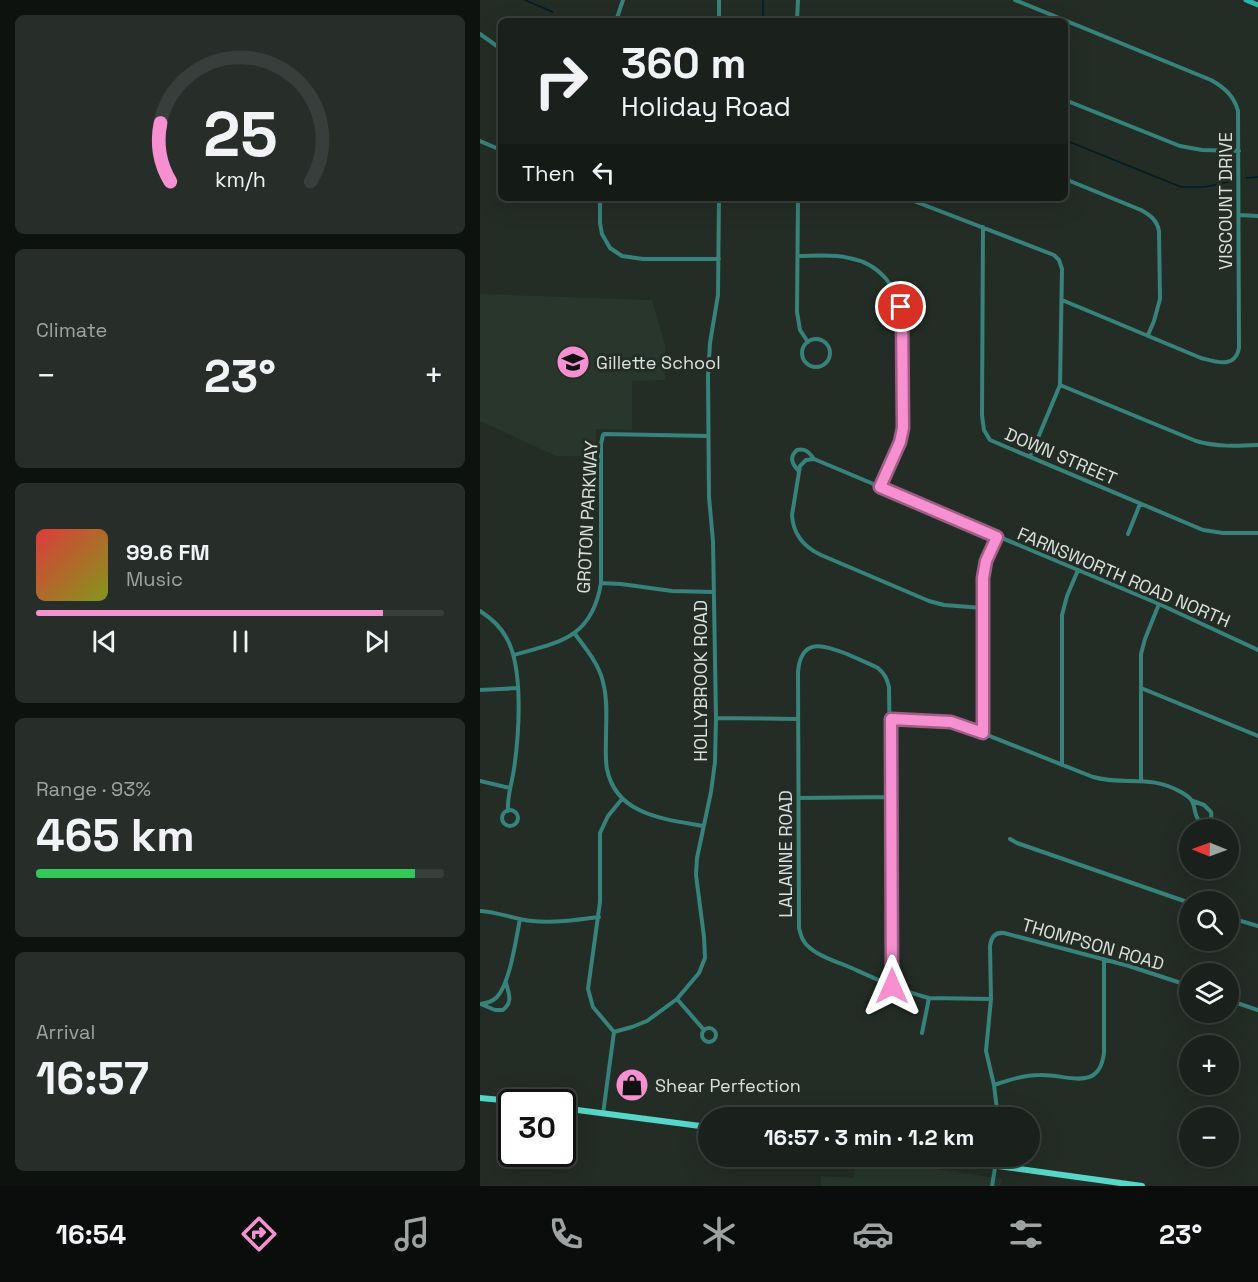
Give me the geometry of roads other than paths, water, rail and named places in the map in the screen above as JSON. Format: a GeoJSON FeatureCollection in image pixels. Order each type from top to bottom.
{"type":"FeatureCollection","features":[{"type":"Feature","properties":{"kind":"main road"},"geometry":{"type":"LineString","coordinates":[[1246,0],[1258,5]]}},
{"type":"Feature","properties":{"kind":"main road"},"geometry":{"type":"LineString","coordinates":[[480,1098],[498,1100]]}},
{"type":"Feature","properties":{"kind":"main road"},"geometry":{"type":"LineString","coordinates":[[576,1110],[698,1126]]}},
{"type":"Feature","properties":{"kind":"main road"},"geometry":{"type":"LineString","coordinates":[[1003,1167],[1142,1186]]}},
{"type":"Feature","properties":{"kind":"street"},"geometry":{"type":"LineString","coordinates":[[617,18],[623,0]]}},
{"type":"Feature","properties":{"kind":"street"},"geometry":{"type":"LineString","coordinates":[[719,0],[719,18]]}},
{"type":"Feature","properties":{"kind":"street"},"geometry":{"type":"LineString","coordinates":[[798,0],[798,18]]}},
{"type":"Feature","properties":{"kind":"street","name":"VISCOUNT DRIVE"},"geometry":{"type":"LineString","coordinates":[[1015,0],[1059,18]]}},
{"type":"Feature","properties":{"kind":"street","name":"VISCOUNT DRIVE"},"geometry":{"type":"LineString","coordinates":[[1062,300],[1212,361],[1227,362],[1237,356],[1239,348],[1239,119],[1236,104],[1219,84],[1068,22]]}},
{"type":"Feature","properties":{"kind":"street"},"geometry":{"type":"LineString","coordinates":[[480,34],[498,47]]}},
{"type":"Feature","properties":{"kind":"street"},"geometry":{"type":"LineString","coordinates":[[1068,101],[1180,146],[1202,150],[1239,151]]}},
{"type":"Feature","properties":{"kind":"street"},"geometry":{"type":"LineString","coordinates":[[480,141],[498,149]]}},
{"type":"Feature","properties":{"kind":"street"},"geometry":{"type":"LineString","coordinates":[[1068,180],[1141,210],[1150,215],[1158,226],[1160,299],[1148,335]]}},
{"type":"Feature","properties":{"kind":"street"},"geometry":{"type":"LineString","coordinates":[[600,201],[602,234],[610,248],[622,256],[643,259],[719,260]]}},
{"type":"Feature","properties":{"kind":"street","name":"HOLLYBROOK ROAD"},"geometry":{"type":"LineString","coordinates":[[614,1032],[632,1028],[647,1021],[677,999],[699,973],[705,958],[696,875],[697,858],[713,777],[716,718],[713,541],[709,497],[709,362],[718,296],[719,201]]}},
{"type":"Feature","properties":{"kind":"street"},"geometry":{"type":"LineString","coordinates":[[798,201],[798,322],[808,342]]}},
{"type":"Feature","properties":{"kind":"street"},"geometry":{"type":"LineString","coordinates":[[914,201],[1057,257],[1061,264],[1060,385],[1030,457]]}},
{"type":"Feature","properties":{"kind":"street"},"geometry":{"type":"LineString","coordinates":[[1239,215],[1258,216]]}},
{"type":"Feature","properties":{"kind":"street","name":"DOWN STREET"},"geometry":{"type":"LineString","coordinates":[[983,227],[982,415],[983,426],[990,440],[1208,531],[1258,533]]}},
{"type":"Feature","properties":{"kind":"street"},"geometry":{"type":"LineString","coordinates":[[798,256],[844,257],[862,261],[881,273],[899,300],[902,315],[903,428],[900,442],[880,487]]}},
{"type":"Feature","properties":{"kind":"street"},"geometry":{"type":"LineString","coordinates":[[816,340],[825,343],[830,355],[826,363],[818,367],[806,362],[802,354],[808,342],[816,340]]}},
{"type":"Feature","properties":{"kind":"street"},"geometry":{"type":"LineString","coordinates":[[1060,385],[1202,443],[1223,446],[1258,446]]}},
{"type":"Feature","properties":{"kind":"street","name":"GROTON PARKWAY"},"geometry":{"type":"LineString","coordinates":[[575,634],[592,612],[601,583],[601,444],[603,435],[709,436]]}},
{"type":"Feature","properties":{"kind":"street","name":"FARNSWORTH ROAD NORTH"},"geometry":{"type":"LineString","coordinates":[[798,470],[793,464],[794,453],[796,450],[807,451],[814,459],[1159,604],[1258,650]]}},
{"type":"Feature","properties":{"kind":"street"},"geometry":{"type":"LineString","coordinates":[[814,459],[804,462],[798,470],[792,521],[796,533],[806,546],[821,555],[929,601],[944,605],[983,608]]}},
{"type":"Feature","properties":{"kind":"street"},"geometry":{"type":"LineString","coordinates":[[1128,534],[1140,504]]}},
{"type":"Feature","properties":{"kind":"street"},"geometry":{"type":"LineString","coordinates":[[983,733],[985,567],[997,537]]}},
{"type":"Feature","properties":{"kind":"street"},"geometry":{"type":"LineString","coordinates":[[1062,765],[1062,615],[1078,570]]}},
{"type":"Feature","properties":{"kind":"street"},"geometry":{"type":"LineString","coordinates":[[601,583],[672,591],[714,592]]}},
{"type":"Feature","properties":{"kind":"street"},"geometry":{"type":"LineString","coordinates":[[1141,780],[1141,660],[1143,644],[1159,604]]}},
{"type":"Feature","properties":{"kind":"street"},"geometry":{"type":"LineString","coordinates":[[480,611],[502,630],[514,656],[518,688],[516,747],[508,811],[504,813],[502,820],[512,826],[517,820],[517,815],[513,811],[508,811]]}},
{"type":"Feature","properties":{"kind":"street"},"geometry":{"type":"LineString","coordinates":[[514,656],[575,634],[591,656],[603,680],[606,705],[607,769],[615,791],[631,806],[652,815],[703,826]]}},
{"type":"Feature","properties":{"kind":"street","name":"LALANNE ROAD"},"geometry":{"type":"LineString","coordinates":[[891,719],[890,687],[884,673],[872,665],[829,647],[816,645],[804,651],[799,663],[798,719],[799,928],[803,941],[819,954],[892,986],[929,998],[991,999]]}},
{"type":"Feature","properties":{"kind":"street"},"geometry":{"type":"LineString","coordinates":[[480,690],[518,688]]}},
{"type":"Feature","properties":{"kind":"street"},"geometry":{"type":"LineString","coordinates":[[1141,688],[1258,736]]}},
{"type":"Feature","properties":{"kind":"street"},"geometry":{"type":"LineString","coordinates":[[716,718],[798,719]]}},
{"type":"Feature","properties":{"kind":"street"},"geometry":{"type":"LineString","coordinates":[[892,986],[891,719],[951,722],[1102,780],[1158,782],[1204,805],[1211,812],[1212,818],[1209,821],[1200,822],[1196,817],[1193,801]]}},
{"type":"Feature","properties":{"kind":"street"},"geometry":{"type":"LineString","coordinates":[[480,781],[510,788]]}},
{"type":"Feature","properties":{"kind":"street"},"geometry":{"type":"LineString","coordinates":[[799,798],[891,797]]}},
{"type":"Feature","properties":{"kind":"street"},"geometry":{"type":"LineString","coordinates":[[603,1113],[614,1032],[593,1007],[588,989],[599,917],[600,833],[608,816],[622,800]]}},
{"type":"Feature","properties":{"kind":"street"},"geometry":{"type":"LineString","coordinates":[[1010,839],[1179,899]]}},
{"type":"Feature","properties":{"kind":"street"},"geometry":{"type":"LineString","coordinates":[[480,911],[548,922],[599,917]]}},
{"type":"Feature","properties":{"kind":"street"},"geometry":{"type":"LineString","coordinates":[[481,1004],[490,1002],[498,996],[506,982],[520,919]]}},
{"type":"Feature","properties":{"kind":"street"},"geometry":{"type":"LineString","coordinates":[[1239,920],[1258,926]]}},
{"type":"Feature","properties":{"kind":"street","name":"THOMPSON ROAD"},"geometry":{"type":"LineString","coordinates":[[997,1107],[986,1050],[991,999],[990,946],[996,933],[1004,933],[1104,959],[1179,982]]}},
{"type":"Feature","properties":{"kind":"street"},"geometry":{"type":"LineString","coordinates":[[994,1085],[1026,1076],[1084,1079],[1096,1074],[1103,1062],[1104,1053],[1104,959]]}},
{"type":"Feature","properties":{"kind":"street"},"geometry":{"type":"LineString","coordinates":[[481,1004],[495,1010],[503,1010],[508,1006],[510,1000],[506,982]]}},
{"type":"Feature","properties":{"kind":"street"},"geometry":{"type":"LineString","coordinates":[[922,1033],[929,998]]}},
{"type":"Feature","properties":{"kind":"street"},"geometry":{"type":"LineString","coordinates":[[677,999],[704,1030]]}},
{"type":"Feature","properties":{"kind":"street"},"geometry":{"type":"LineString","coordinates":[[1239,1004],[1258,1010]]}},
{"type":"Feature","properties":{"kind":"street"},"geometry":{"type":"LineString","coordinates":[[713,1029],[716,1035],[715,1040],[711,1043],[704,1041],[702,1037],[704,1030],[713,1029]]}},
{"type":"Feature","properties":{"kind":"street"},"geometry":{"type":"LineString","coordinates":[[992,1186],[996,1167]]}},
{"type":"Feature","properties":{"kind":"waterway"},"geometry":{"type":"LineString","coordinates":[[525,0],[553,12]]}},
{"type":"Feature","properties":{"kind":"waterway"},"geometry":{"type":"LineString","coordinates":[[763,0],[763,18]]}},
{"type":"Feature","properties":{"kind":"waterway"},"geometry":{"type":"LineString","coordinates":[[1068,141],[1181,187],[1205,187],[1232,181]]}},
{"type":"Feature","properties":{"kind":"waterway"},"geometry":{"type":"LineString","coordinates":[[1246,178],[1258,177]]}},
{"type":"Feature","properties":{"kind":"place","name":"Gillette School"},"geometry":{"type":"Point","coordinates":[573,362]}},
{"type":"Feature","properties":{"kind":"place","name":"Shear Perfection"},"geometry":{"type":"Point","coordinates":[632,1085]}}]}
